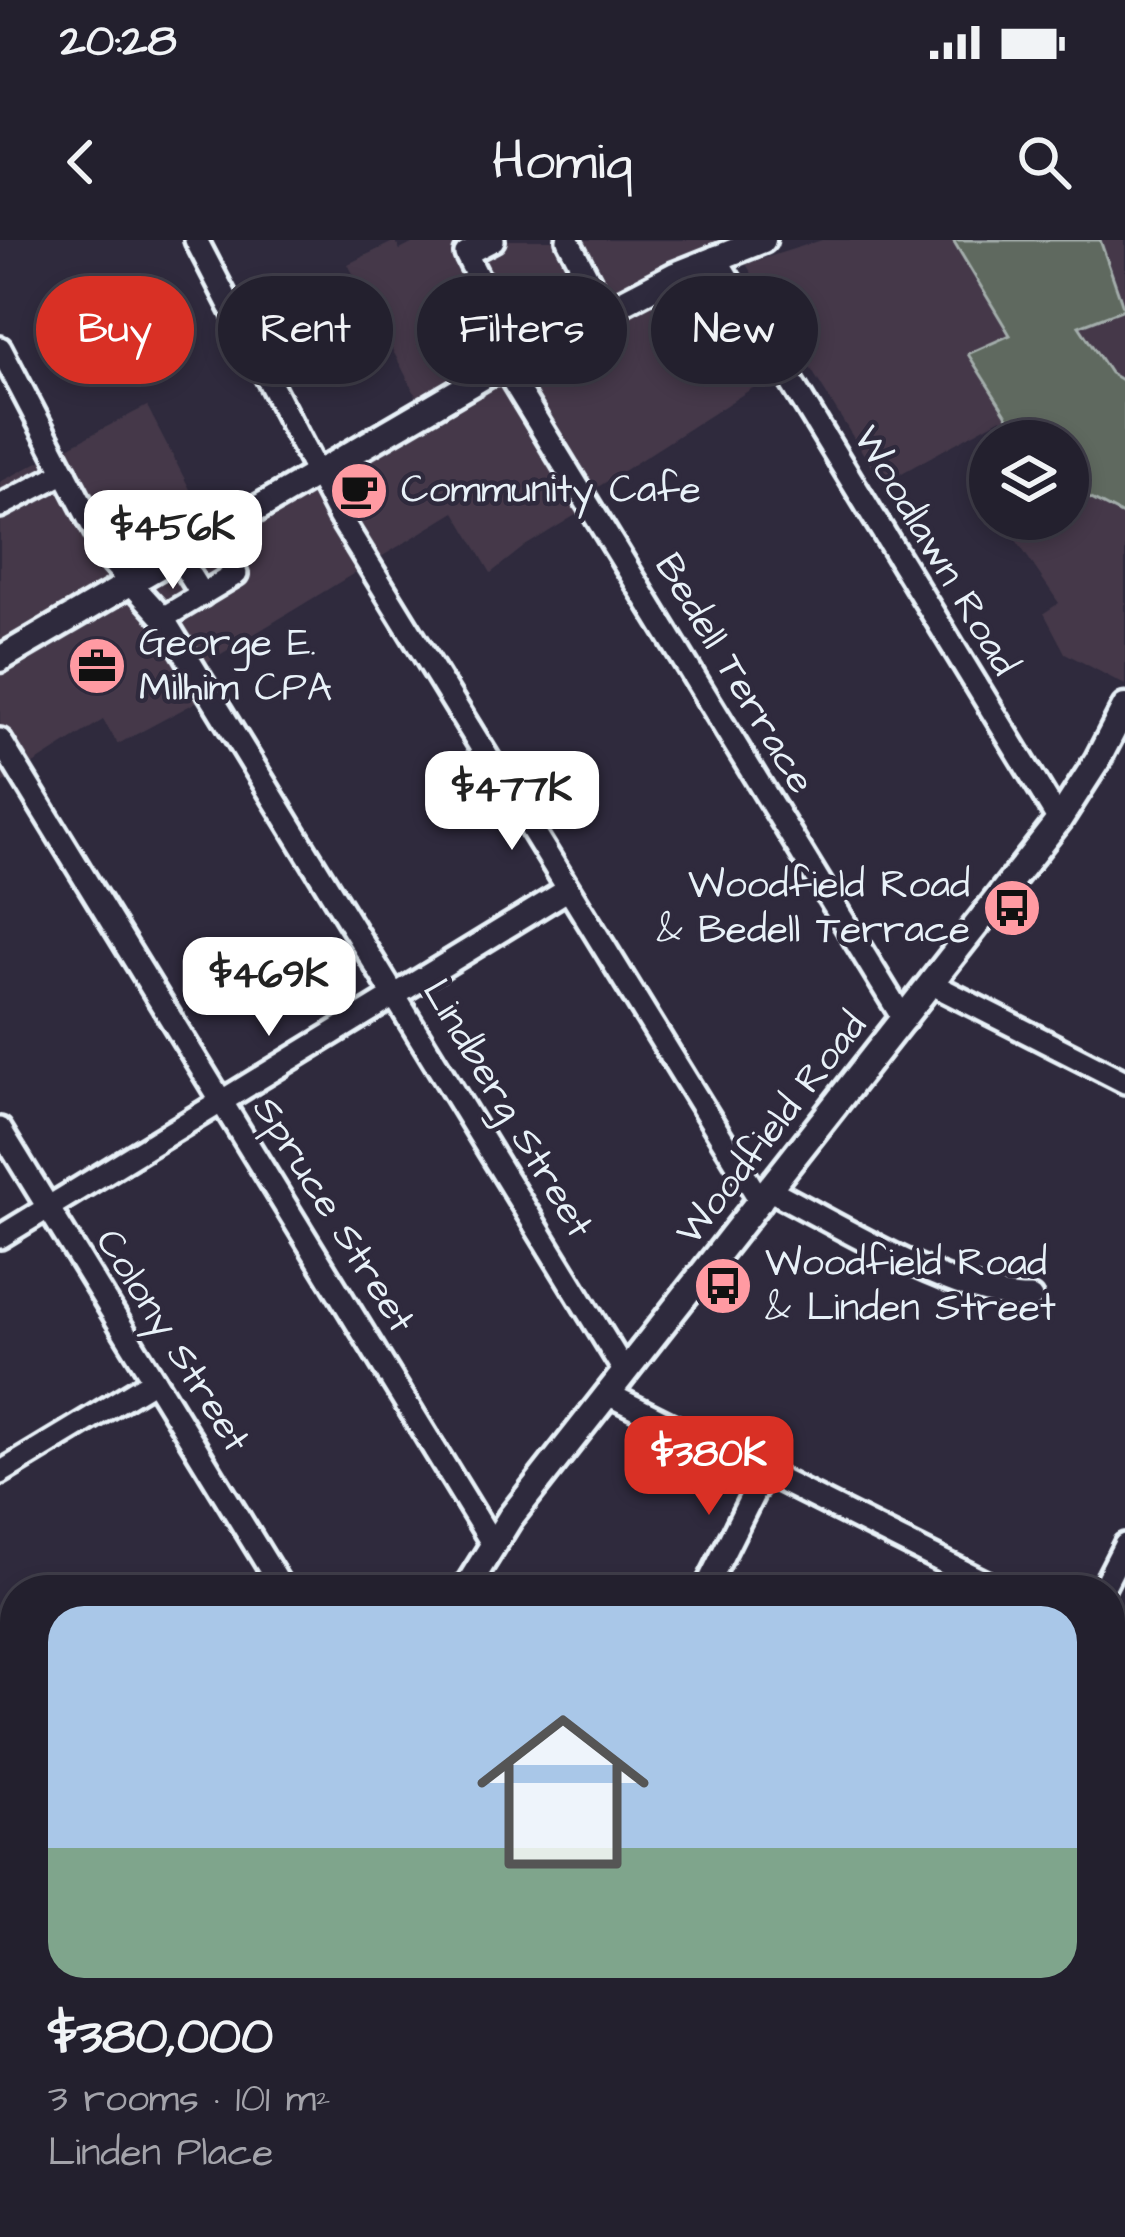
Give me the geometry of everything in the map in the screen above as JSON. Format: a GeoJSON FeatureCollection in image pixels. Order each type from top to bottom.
{"type":"FeatureCollection","features":[{"type":"Feature","properties":{"kind":"main road"},"geometry":{"type":"LineString","coordinates":[[627,300],[715,257],[763,240]]}},
{"type":"Feature","properties":{"kind":"main road"},"geometry":{"type":"LineString","coordinates":[[0,659],[471,384]]}},
{"type":"Feature","properties":{"kind":"main road","name":"Woodfield Road"},"geometry":{"type":"LineString","coordinates":[[474,1575],[492,1543],[1059,820],[1125,707]]}},
{"type":"Feature","properties":{"kind":"street"},"geometry":{"type":"LineString","coordinates":[[196,240],[339,516],[567,890],[766,1196],[951,1282],[990,1294],[1031,1298]]}},
{"type":"Feature","properties":{"kind":"street","name":"Bedell Terrace"},"geometry":{"type":"LineString","coordinates":[[475,276],[466,254],[493,240]]}},
{"type":"Feature","properties":{"kind":"street"},"geometry":{"type":"LineString","coordinates":[[568,240],[587,276]]}},
{"type":"Feature","properties":{"kind":"street","name":"Woodlawn Road"},"geometry":{"type":"LineString","coordinates":[[715,257],[1059,820]]}},
{"type":"Feature","properties":{"kind":"street","name":"Lindberg Street"},"geometry":{"type":"LineString","coordinates":[[0,348],[111,561],[163,618],[625,1372]]}},
{"type":"Feature","properties":{"kind":"street","name":"Bedell Terrace"},"geometry":{"type":"LineString","coordinates":[[525,384],[904,1020]]}},
{"type":"Feature","properties":{"kind":"street"},"geometry":{"type":"LineString","coordinates":[[0,506],[65,472]]}},
{"type":"Feature","properties":{"kind":"street"},"geometry":{"type":"LineString","coordinates":[[163,618],[236,574],[211,534]]}},
{"type":"Feature","properties":{"kind":"street"},"geometry":{"type":"LineString","coordinates":[[177,555],[202,595]]}},
{"type":"Feature","properties":{"kind":"street","name":"Spruce Street"},"geometry":{"type":"LineString","coordinates":[[0,740],[492,1543]]}},
{"type":"Feature","properties":{"kind":"street"},"geometry":{"type":"LineString","coordinates":[[0,1237],[567,890]]}},
{"type":"Feature","properties":{"kind":"street"},"geometry":{"type":"LineString","coordinates":[[932,984],[1125,1082]]}},
{"type":"Feature","properties":{"kind":"street","name":"Colony Street"},"geometry":{"type":"LineString","coordinates":[[0,1129],[274,1575]]}},
{"type":"Feature","properties":{"kind":"street"},"geometry":{"type":"LineString","coordinates":[[0,1473],[154,1380]]}},
{"type":"Feature","properties":{"kind":"street"},"geometry":{"type":"LineString","coordinates":[[608,1394],[970,1575]]}},
{"type":"Feature","properties":{"kind":"street"},"geometry":{"type":"LineString","coordinates":[[712,1575],[764,1472]]}},
{"type":"Feature","properties":{"kind":"street"},"geometry":{"type":"LineString","coordinates":[[1110,1575],[1125,1545]]}},
{"type":"Feature","properties":{"kind":"shaded area"},"geometry":{"type":"Polygon","coordinates":[[[419,240],[763,240],[717,255],[729,276],[651,276],[651,384],[759,384],[587,494],[592,505],[491,573],[455,512],[203,665],[217,691],[118,744],[103,720],[0,785],[0,482],[147,406],[211,530],[422,407],[393,351],[393,276],[354,276],[348,264],[395,241],[400,250],[419,240]]]}},
{"type":"Feature","properties":{"kind":"shaded area"},"geometry":{"type":"Polygon","coordinates":[[[822,240],[1125,240],[1125,685],[1065,653],[1044,613],[1059,603],[1016,540],[1089,540],[1089,420],[969,420],[969,436],[882,484],[818,380],[818,276],[753,276],[746,264],[822,240]]]}},
{"type":"Feature","properties":{"kind":"green space"},"geometry":{"type":"Polygon","coordinates":[[[953,240],[1100,240],[1124,309],[1079,326],[1110,373],[1125,382],[1125,516],[1089,498],[1089,420],[1010,420],[968,354],[1010,335],[953,240]]]}},
{"type":"Feature","properties":{"kind":"place","name":"Community Cafe"},"geometry":{"type":"Point","coordinates":[359,491]}},
{"type":"Feature","properties":{"kind":"place","name":"George E. Milhim CPA"},"geometry":{"type":"Point","coordinates":[97,666]}},
{"type":"Feature","properties":{"kind":"place","name":"Woodfield Road & Bedell Terrace"},"geometry":{"type":"Point","coordinates":[1012,908]}},
{"type":"Feature","properties":{"kind":"place","name":"Woodfield Road & Linden Street"},"geometry":{"type":"Point","coordinates":[723,1286]}}]}
